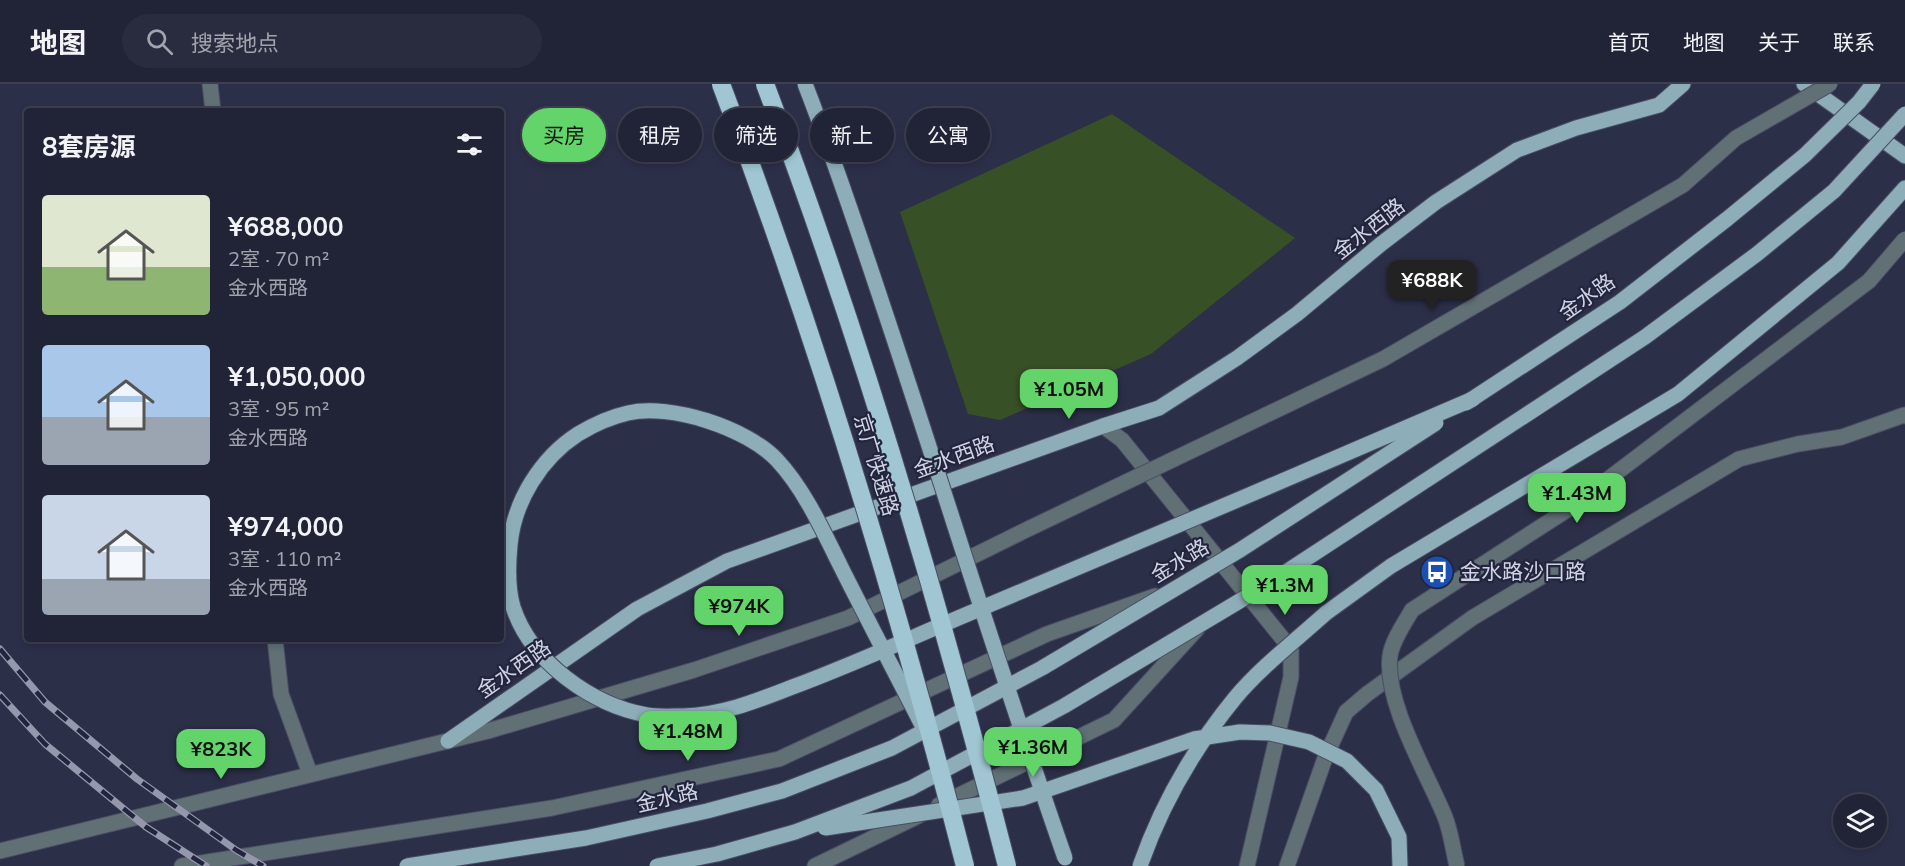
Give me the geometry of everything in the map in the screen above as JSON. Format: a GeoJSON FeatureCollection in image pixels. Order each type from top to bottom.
{"type":"FeatureCollection","features":[{"type":"Feature","properties":{"kind":"highway","name":"京广快速路"},"geometry":{"type":"LineString","coordinates":[[722,84],[808,326],[853,465],[965,866]]}},
{"type":"Feature","properties":{"kind":"highway","name":"京广快速路"},"geometry":{"type":"LineString","coordinates":[[765,84],[847,313],[892,453],[977,750],[1007,866]]}},
{"type":"Feature","properties":{"kind":"main road"},"geometry":{"type":"LineString","coordinates":[[805,84],[833,155],[1025,746],[1069,866]]}},
{"type":"Feature","properties":{"kind":"main road","name":"金水西路"},"geometry":{"type":"LineString","coordinates":[[448,741],[637,609],[727,561],[1159,408],[1237,358],[1297,314],[1381,244],[1436,202],[1517,150],[1576,128],[1659,105],[1683,84]]}},
{"type":"Feature","properties":{"kind":"main road"},"geometry":{"type":"LineString","coordinates":[[1804,84],[1905,156]]}},
{"type":"Feature","properties":{"kind":"main road","name":"金水路"},"geometry":{"type":"LineString","coordinates":[[406,866],[585,838],[707,811],[782,791],[892,748],[1042,668],[1240,550],[1620,302],[1805,155],[1859,102],[1873,84]]}},
{"type":"Feature","properties":{"kind":"main road"},"geometry":{"type":"LineString","coordinates":[[657,866],[717,854],[795,832],[911,788],[1064,706],[1263,587],[1645,337],[1757,254],[1834,191],[1905,114]]}},
{"type":"Feature","properties":{"kind":"main road"},"geometry":{"type":"LineString","coordinates":[[1140,866],[1149,840],[1201,745],[1236,697],[1277,657],[1326,614],[1391,566],[1678,394],[1838,263],[1905,188]]}},
{"type":"Feature","properties":{"kind":"main road"},"geometry":{"type":"LineString","coordinates":[[935,752],[891,666],[886,656],[881,645],[864,613],[832,549],[793,480],[774,456],[738,432],[703,419],[667,412],[631,411],[602,421],[575,436],[549,459],[531,483],[516,512],[510,540],[508,579],[513,609],[528,637],[553,667],[576,685],[610,704],[650,716],[688,716],[739,707],[823,675],[867,657],[878,652],[888,648],[899,643],[910,639],[1268,488],[1473,399]]}},
{"type":"Feature","properties":{"kind":"main road"},"geometry":{"type":"LineString","coordinates":[[795,832],[1023,798],[1194,739],[1240,732],[1270,733],[1309,742],[1347,761],[1376,790],[1399,837],[1400,866]]}},
{"type":"Feature","properties":{"kind":"street"},"geometry":{"type":"LineString","coordinates":[[210,84],[213,108]]}},
{"type":"Feature","properties":{"kind":"street"},"geometry":{"type":"LineString","coordinates":[[0,851],[488,731],[694,670],[848,618],[1383,359],[1683,185],[1737,138],[1830,84]]}},
{"type":"Feature","properties":{"kind":"street"},"geometry":{"type":"LineString","coordinates":[[1457,866],[1446,819],[1397,709],[1390,685],[1390,655],[1401,628],[1412,610],[1570,508],[1869,280],[1905,239]]}},
{"type":"Feature","properties":{"kind":"street"},"geometry":{"type":"LineString","coordinates":[[1287,866],[1325,758],[1346,712],[1367,694],[1472,618],[1739,459],[1798,444],[1842,437],[1904,416]]}},
{"type":"Feature","properties":{"kind":"street"},"geometry":{"type":"LineString","coordinates":[[1103,426],[1122,440],[1291,649],[1291,677],[1246,866]]}},
{"type":"Feature","properties":{"kind":"street"},"geometry":{"type":"LineString","coordinates":[[182,866],[552,808],[779,759],[1047,634],[1172,590]]}},
{"type":"Feature","properties":{"kind":"street"},"geometry":{"type":"LineString","coordinates":[[815,866],[1114,720],[1201,624]]}},
{"type":"Feature","properties":{"kind":"street"},"geometry":{"type":"LineString","coordinates":[[275,642],[281,694],[310,774]]}},
{"type":"Feature","properties":{"kind":"green space"},"geometry":{"type":"Polygon","coordinates":[[[1112,114],[1295,238],[1151,354],[1000,420],[968,414],[900,212],[1112,114]]]}},
{"type":"Feature","properties":{"kind":"railway"},"geometry":{"type":"LineString","coordinates":[[0,649],[45,702],[137,779],[236,850],[263,866]]}},
{"type":"Feature","properties":{"kind":"railway"},"geometry":{"type":"LineString","coordinates":[[0,695],[45,744],[146,827],[206,866]]}},
{"type":"Feature","properties":{"kind":"place","name":"金水路沙口路"},"geometry":{"type":"Point","coordinates":[1437,572]}}]}
